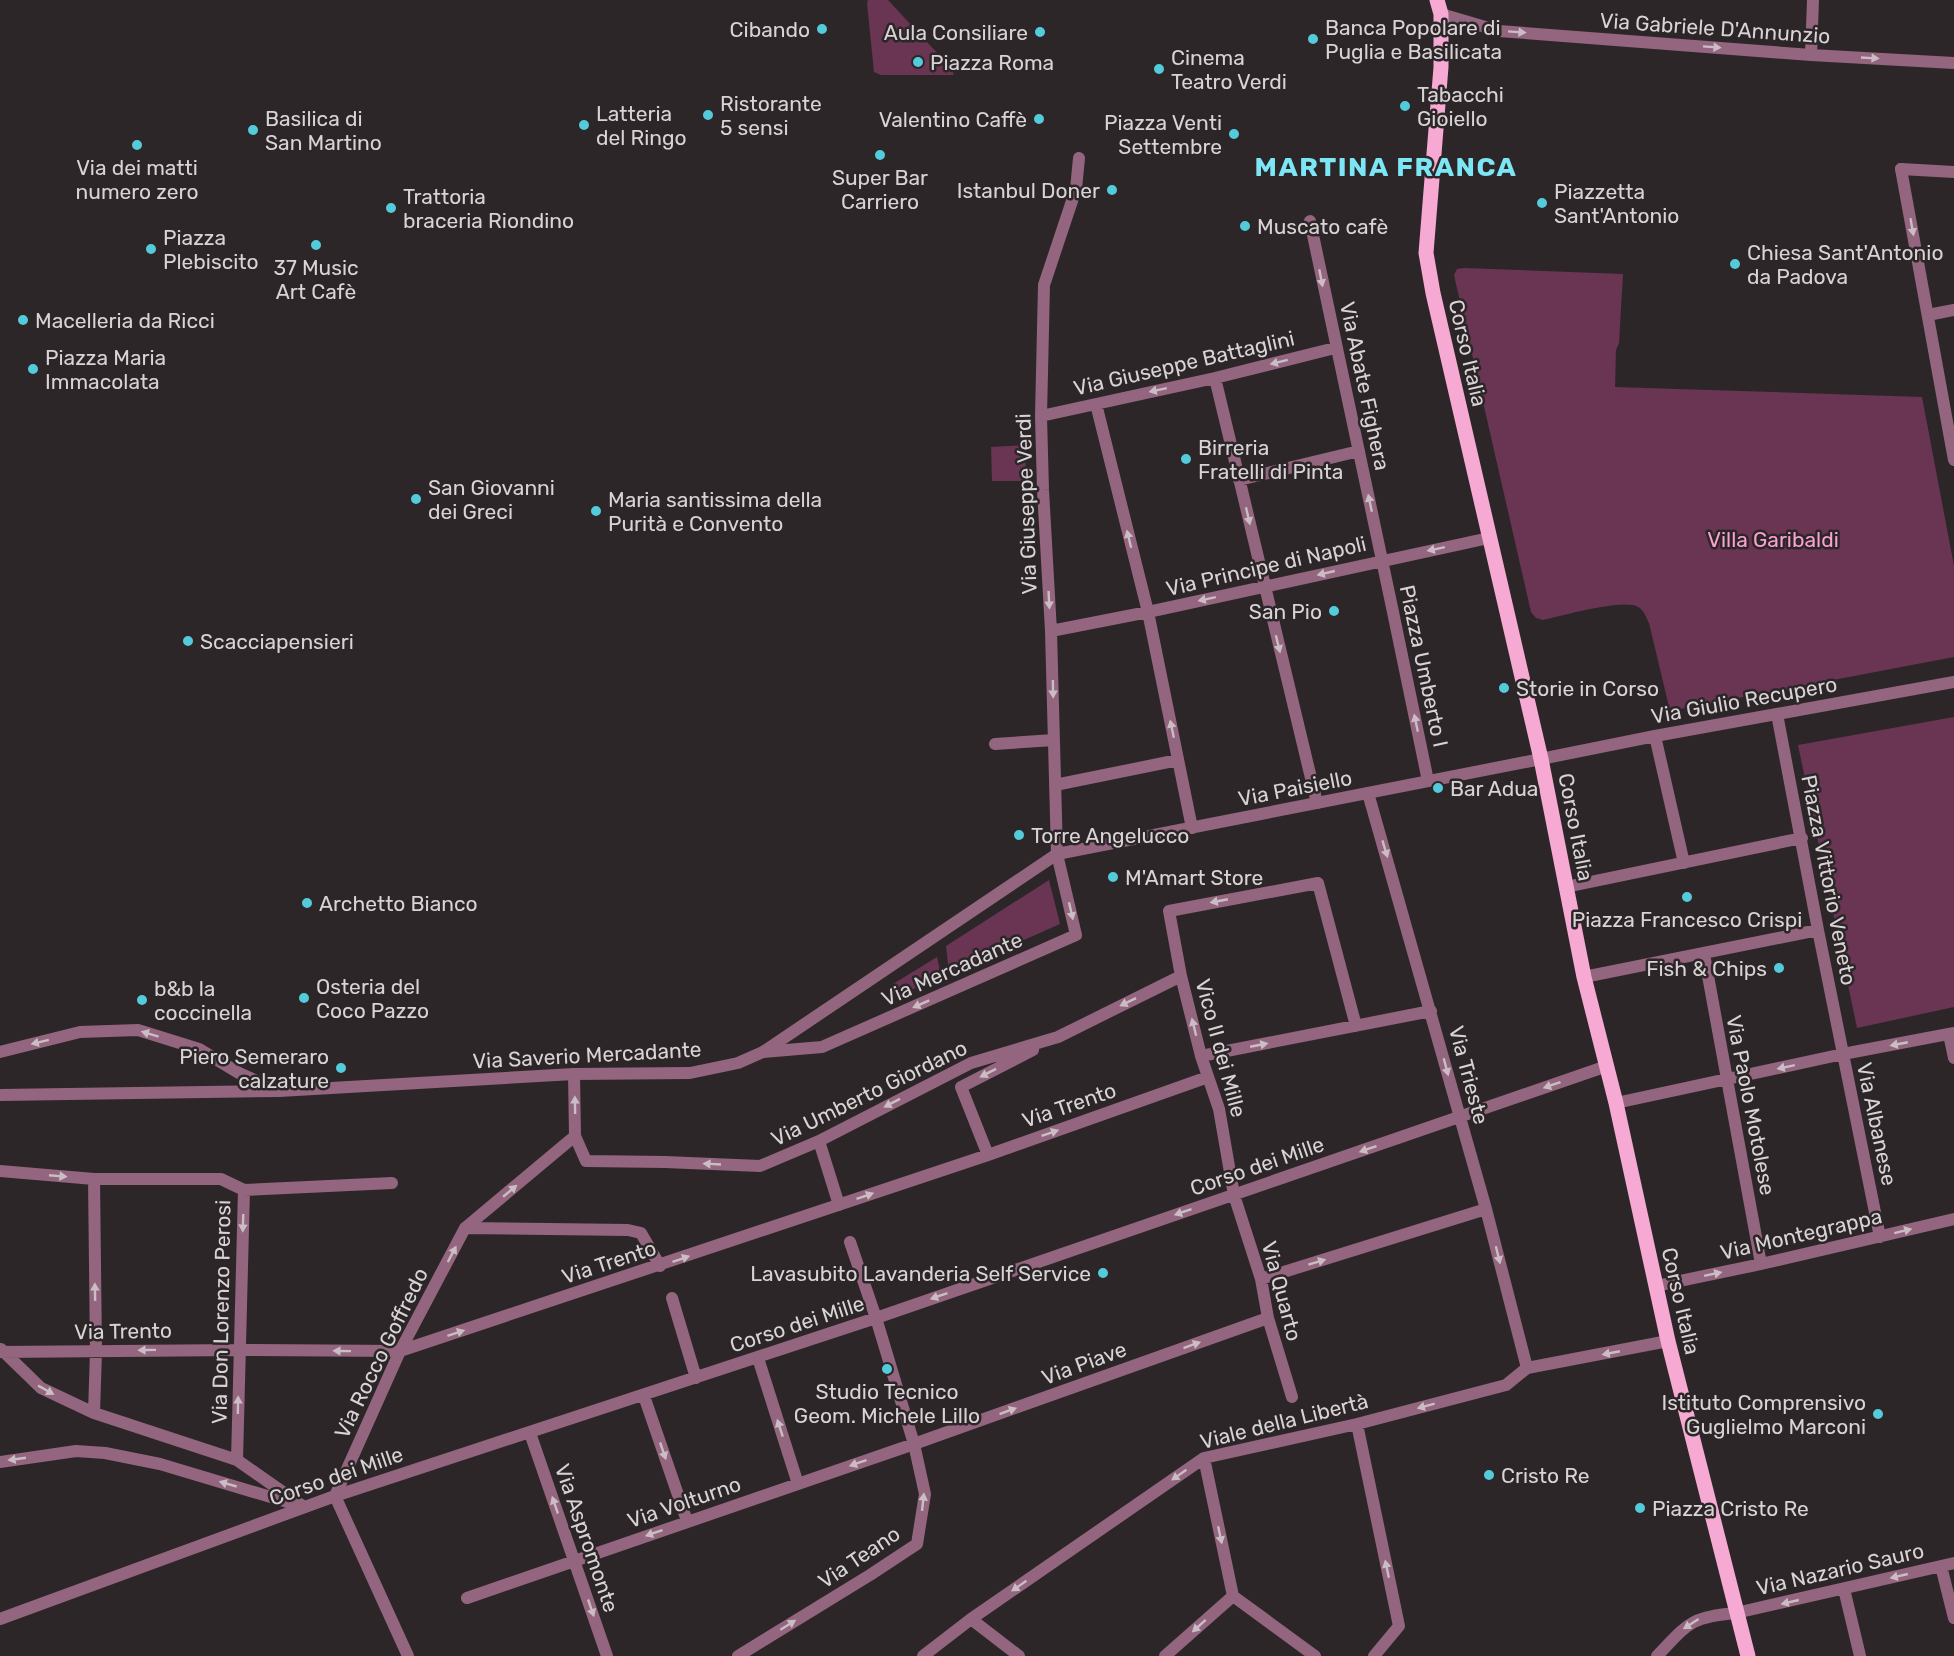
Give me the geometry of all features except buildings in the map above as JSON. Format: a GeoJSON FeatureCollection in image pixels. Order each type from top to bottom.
{"type":"FeatureCollection","features":[{"type":"Feature","properties":{"kind":"main road","name":"Corso Italia"},"geometry":{"type":"LineString","coordinates":[[1439,7],[1441,67],[1426,253],[1433,293],[1541,759],[1584,977],[1616,1103],[1668,1341],[1748,1656]]}},
{"type":"Feature","properties":{"kind":"street"},"geometry":{"type":"LineString","coordinates":[[1811,55],[1813,0]]}},
{"type":"Feature","properties":{"kind":"street","name":"Via Gabriele D'Annunzio"},"geometry":{"type":"LineString","coordinates":[[1439,7],[1499,31],[1811,55],[1954,63]]}},
{"type":"Feature","properties":{"kind":"street","name":"Via Giuseppe Verdi"},"geometry":{"type":"LineString","coordinates":[[1057,854],[1051,631],[1041,416],[1044,285],[1076,189],[1079,158]]}},
{"type":"Feature","properties":{"kind":"street"},"geometry":{"type":"LineString","coordinates":[[1954,172],[1901,169],[1951,432],[1954,460]]}},
{"type":"Feature","properties":{"kind":"street","name":"Via Abate Fighera"},"geometry":{"type":"LineString","coordinates":[[1310,221],[1335,348],[1383,560]]}},
{"type":"Feature","properties":{"kind":"street"},"geometry":{"type":"LineString","coordinates":[[1928,315],[1954,310]]}},
{"type":"Feature","properties":{"kind":"street","name":"Via Giuseppe Battaglini"},"geometry":{"type":"LineString","coordinates":[[1041,416],[1215,378],[1335,348]]}},
{"type":"Feature","properties":{"kind":"street"},"geometry":{"type":"LineString","coordinates":[[1215,378],[1317,803]]}},
{"type":"Feature","properties":{"kind":"street"},"geometry":{"type":"LineString","coordinates":[[1096,404],[1148,612],[1192,828]]}},
{"type":"Feature","properties":{"kind":"street"},"geometry":{"type":"LineString","coordinates":[[1239,480],[1359,451]]}},
{"type":"Feature","properties":{"kind":"street","name":"Via Principe di Napoli"},"geometry":{"type":"LineString","coordinates":[[1051,631],[1265,587],[1489,537]]}},
{"type":"Feature","properties":{"kind":"street","name":"Piazza Umberto I"},"geometry":{"type":"LineString","coordinates":[[1383,560],[1428,781]]}},
{"type":"Feature","properties":{"kind":"street","name":"Via Giulio Recupero"},"geometry":{"type":"LineString","coordinates":[[1541,759],[1954,682]]}},
{"type":"Feature","properties":{"kind":"street","name":"Piazza Vittorio Veneto"},"geometry":{"type":"LineString","coordinates":[[1778,714],[1843,1054]]}},
{"type":"Feature","properties":{"kind":"street"},"geometry":{"type":"LineString","coordinates":[[1656,736],[1684,862]]}},
{"type":"Feature","properties":{"kind":"street"},"geometry":{"type":"LineString","coordinates":[[995,744],[1054,740]]}},
{"type":"Feature","properties":{"kind":"street","name":"Via Paisiello"},"geometry":{"type":"LineString","coordinates":[[1057,854],[1541,759]]}},
{"type":"Feature","properties":{"kind":"street"},"geometry":{"type":"LineString","coordinates":[[1055,785],[1178,760]]}},
{"type":"Feature","properties":{"kind":"street","name":"Via Trieste"},"geometry":{"type":"LineString","coordinates":[[1368,793],[1486,1209],[1527,1368]]}},
{"type":"Feature","properties":{"kind":"street"},"geometry":{"type":"LineString","coordinates":[[1566,887],[1802,838]]}},
{"type":"Feature","properties":{"kind":"street","name":"Via Saverio Mercadante"},"geometry":{"type":"LineString","coordinates":[[0,1095],[279,1091],[574,1074],[690,1073],[738,1063],[763,1052],[1057,854]]}},
{"type":"Feature","properties":{"kind":"street","name":"Via Mercadante"},"geometry":{"type":"LineString","coordinates":[[763,1052],[822,1047],[1076,935],[1057,854]]}},
{"type":"Feature","properties":{"kind":"street","name":"Vico II dei Mille"},"geometry":{"type":"LineString","coordinates":[[1234,1195],[1219,1109],[1201,1056],[1181,976],[1169,911],[1318,883],[1356,1026]]}},
{"type":"Feature","properties":{"kind":"street"},"geometry":{"type":"LineString","coordinates":[[1584,977],[1818,930]]}},
{"type":"Feature","properties":{"kind":"street","name":"Via Paolo Motolese"},"geometry":{"type":"LineString","coordinates":[[1704,954],[1761,1264]]}},
{"type":"Feature","properties":{"kind":"street","name":"Via Umberto Giordano"},"geometry":{"type":"LineString","coordinates":[[575,1136],[586,1161],[760,1166],[819,1141],[971,1063],[1059,1037],[1181,976]]}},
{"type":"Feature","properties":{"kind":"street"},"geometry":{"type":"LineString","coordinates":[[1201,1056],[1431,1011]]}},
{"type":"Feature","properties":{"kind":"street"},"geometry":{"type":"LineString","coordinates":[[0,1052],[80,1032],[138,1030],[200,1049],[239,1073],[279,1091]]}},
{"type":"Feature","properties":{"kind":"street"},"geometry":{"type":"LineString","coordinates":[[1616,1103],[1952,1033],[1954,1058]]}},
{"type":"Feature","properties":{"kind":"street"},"geometry":{"type":"LineString","coordinates":[[988,1155],[961,1087],[1059,1037]]}},
{"type":"Feature","properties":{"kind":"street","name":"Via Albanese"},"geometry":{"type":"LineString","coordinates":[[1843,1054],[1880,1237]]}},
{"type":"Feature","properties":{"kind":"street","name":"Corso dei Mille"},"geometry":{"type":"LineString","coordinates":[[0,1619],[335,1496],[758,1358],[1607,1066]]}},
{"type":"Feature","properties":{"kind":"street"},"geometry":{"type":"LineString","coordinates":[[574,1074],[575,1136]]}},
{"type":"Feature","properties":{"kind":"street","name":"Via Trento"},"geometry":{"type":"LineString","coordinates":[[1,1351],[400,1351],[988,1155],[1208,1077]]}},
{"type":"Feature","properties":{"kind":"street","name":"Via Rocco Goffredo"},"geometry":{"type":"LineString","coordinates":[[335,1496],[400,1351],[465,1228],[575,1136]]}},
{"type":"Feature","properties":{"kind":"street"},"geometry":{"type":"LineString","coordinates":[[819,1141],[839,1205]]}},
{"type":"Feature","properties":{"kind":"street"},"geometry":{"type":"LineString","coordinates":[[0,1171],[94,1179],[96,1351],[94,1413]]}},
{"type":"Feature","properties":{"kind":"street","name":"Via Don Lorenzo Perosi"},"geometry":{"type":"LineString","coordinates":[[94,1179],[221,1179],[244,1190],[237,1460]]}},
{"type":"Feature","properties":{"kind":"street"},"geometry":{"type":"LineString","coordinates":[[244,1190],[392,1183]]}},
{"type":"Feature","properties":{"kind":"street","name":"Via Quarto"},"geometry":{"type":"LineString","coordinates":[[1234,1195],[1261,1279],[1268,1318],[1292,1397]]}},
{"type":"Feature","properties":{"kind":"street"},"geometry":{"type":"LineString","coordinates":[[1261,1279],[1486,1209]]}},
{"type":"Feature","properties":{"kind":"street","name":"Via Montegrappa"},"geometry":{"type":"LineString","coordinates":[[1656,1286],[1954,1219]]}},
{"type":"Feature","properties":{"kind":"street"},"geometry":{"type":"LineString","coordinates":[[465,1228],[628,1230],[641,1233],[660,1266]]}},
{"type":"Feature","properties":{"kind":"street","name":"Via Teano"},"geometry":{"type":"LineString","coordinates":[[738,1656],[917,1544],[925,1494],[914,1444],[876,1318],[850,1242]]}},
{"type":"Feature","properties":{"kind":"street"},"geometry":{"type":"LineString","coordinates":[[672,1298],[696,1378]]}},
{"type":"Feature","properties":{"kind":"street","name":"Via Piave"},"geometry":{"type":"LineString","coordinates":[[914,1444],[1268,1318]]}},
{"type":"Feature","properties":{"kind":"street","name":"Viale della Libertà"},"geometry":{"type":"LineString","coordinates":[[922,1656],[971,1619],[1204,1458],[1357,1424],[1506,1385],[1527,1368],[1668,1341]]}},
{"type":"Feature","properties":{"kind":"street"},"geometry":{"type":"LineString","coordinates":[[1,1351],[41,1388],[94,1413],[237,1460],[304,1507]]}},
{"type":"Feature","properties":{"kind":"street"},"geometry":{"type":"LineString","coordinates":[[758,1358],[798,1484]]}},
{"type":"Feature","properties":{"kind":"street"},"geometry":{"type":"LineString","coordinates":[[644,1396],[687,1521]]}},
{"type":"Feature","properties":{"kind":"street"},"geometry":{"type":"LineString","coordinates":[[1357,1424],[1399,1626],[1374,1656]]}},
{"type":"Feature","properties":{"kind":"street","name":"Via Aspromonte"},"geometry":{"type":"LineString","coordinates":[[530,1433],[608,1656]]}},
{"type":"Feature","properties":{"kind":"street","name":"Via Volturno"},"geometry":{"type":"LineString","coordinates":[[467,1598],[914,1444]]}},
{"type":"Feature","properties":{"kind":"street"},"geometry":{"type":"LineString","coordinates":[[0,1462],[76,1451],[105,1453],[160,1464],[304,1507]]}},
{"type":"Feature","properties":{"kind":"street"},"geometry":{"type":"LineString","coordinates":[[1204,1458],[1233,1596],[1315,1656]]}},
{"type":"Feature","properties":{"kind":"street"},"geometry":{"type":"LineString","coordinates":[[335,1496],[408,1656]]}},
{"type":"Feature","properties":{"kind":"street","name":"Via Nazario Sauro"},"geometry":{"type":"LineString","coordinates":[[1657,1656],[1693,1621],[1707,1615],[1736,1613],[1954,1563]]}},
{"type":"Feature","properties":{"kind":"street"},"geometry":{"type":"LineString","coordinates":[[1941,1566],[1954,1618]]}},
{"type":"Feature","properties":{"kind":"street"},"geometry":{"type":"LineString","coordinates":[[1844,1589],[1860,1656]]}},
{"type":"Feature","properties":{"kind":"street"},"geometry":{"type":"LineString","coordinates":[[1165,1656],[1233,1596]]}},
{"type":"Feature","properties":{"kind":"street"},"geometry":{"type":"LineString","coordinates":[[971,1619],[1019,1656]]}},
{"type":"Feature","properties":{"kind":"green space"},"geometry":{"type":"Polygon","coordinates":[[[868,0],[888,0],[952,69],[953,75],[881,75],[874,72],[868,0]]]}},
{"type":"Feature","properties":{"kind":"green space","name":"Villa Garibaldi"},"geometry":{"type":"Polygon","coordinates":[[[1457,269],[1623,274],[1615,387],[1922,397],[1954,566],[1954,657],[1670,711],[1649,623],[1640,608],[1620,605],[1543,620],[1536,618],[1531,612],[1454,275],[1457,269]]]}},
{"type":"Feature","properties":{"kind":"green space"},"geometry":{"type":"Polygon","coordinates":[[[1025,445],[1026,481],[992,481],[991,447],[1025,445]]]}},
{"type":"Feature","properties":{"kind":"green space"},"geometry":{"type":"Polygon","coordinates":[[[1954,717],[1954,1007],[1857,1028],[1798,745],[1954,717]]]}},
{"type":"Feature","properties":{"kind":"green space"},"geometry":{"type":"Polygon","coordinates":[[[1049,880],[1060,924],[949,973],[946,946],[1049,880]]]}},
{"type":"Feature","properties":{"kind":"green space"},"geometry":{"type":"Polygon","coordinates":[[[937,957],[942,979],[899,994],[893,984],[937,957]]]}},
{"type":"Feature","properties":{"kind":"place","name":"Cibando"},"geometry":{"type":"Point","coordinates":[822,29]}},
{"type":"Feature","properties":{"kind":"place","name":"Aula Consiliare"},"geometry":{"type":"Point","coordinates":[1040,32]}},
{"type":"Feature","properties":{"kind":"place","name":"Banca Popolare di Puglia e Basilicata"},"geometry":{"type":"Point","coordinates":[1313,39]}},
{"type":"Feature","properties":{"kind":"place","name":"Piazza Roma"},"geometry":{"type":"Point","coordinates":[918,62]}},
{"type":"Feature","properties":{"kind":"place","name":"Cinema Teatro Verdi"},"geometry":{"type":"Point","coordinates":[1159,69]}},
{"type":"Feature","properties":{"kind":"place","name":"Tabacchi Gioiello"},"geometry":{"type":"Point","coordinates":[1405,106]}},
{"type":"Feature","properties":{"kind":"place","name":"Ristorante 5 sensi"},"geometry":{"type":"Point","coordinates":[708,115]}},
{"type":"Feature","properties":{"kind":"place","name":"Valentino Caffè"},"geometry":{"type":"Point","coordinates":[1039,119]}},
{"type":"Feature","properties":{"kind":"place","name":"Latteria del Ringo"},"geometry":{"type":"Point","coordinates":[584,125]}},
{"type":"Feature","properties":{"kind":"place","name":"Basilica di San Martino"},"geometry":{"type":"Point","coordinates":[253,130]}},
{"type":"Feature","properties":{"kind":"place","name":"Piazza Venti Settembre"},"geometry":{"type":"Point","coordinates":[1234,134]}},
{"type":"Feature","properties":{"kind":"place","name":"Via dei matti numero zero"},"geometry":{"type":"Point","coordinates":[137,145]}},
{"type":"Feature","properties":{"kind":"place","name":"Super Bar Carriero"},"geometry":{"type":"Point","coordinates":[880,155]}},
{"type":"Feature","properties":{"kind":"place","name":"Istanbul Doner"},"geometry":{"type":"Point","coordinates":[1112,190]}},
{"type":"Feature","properties":{"kind":"place","name":"Piazzetta Sant'Antonio"},"geometry":{"type":"Point","coordinates":[1542,203]}},
{"type":"Feature","properties":{"kind":"place","name":"Trattoria braceria Riondino"},"geometry":{"type":"Point","coordinates":[391,208]}},
{"type":"Feature","properties":{"kind":"place","name":"Muscato cafè"},"geometry":{"type":"Point","coordinates":[1245,226]}},
{"type":"Feature","properties":{"kind":"place","name":"37 Music Art Cafè"},"geometry":{"type":"Point","coordinates":[316,245]}},
{"type":"Feature","properties":{"kind":"place","name":"Piazza Plebiscito"},"geometry":{"type":"Point","coordinates":[151,249]}},
{"type":"Feature","properties":{"kind":"place","name":"Chiesa Sant'Antonio da Padova"},"geometry":{"type":"Point","coordinates":[1735,264]}},
{"type":"Feature","properties":{"kind":"place","name":"Macelleria da Ricci"},"geometry":{"type":"Point","coordinates":[23,320]}},
{"type":"Feature","properties":{"kind":"place","name":"Piazza Maria Immacolata"},"geometry":{"type":"Point","coordinates":[33,369]}},
{"type":"Feature","properties":{"kind":"place","name":"Birreria Fratelli di Pinta"},"geometry":{"type":"Point","coordinates":[1186,459]}},
{"type":"Feature","properties":{"kind":"place","name":"San Giovanni dei Greci"},"geometry":{"type":"Point","coordinates":[416,499]}},
{"type":"Feature","properties":{"kind":"place","name":"Maria santissima della Purità e Convento"},"geometry":{"type":"Point","coordinates":[596,511]}},
{"type":"Feature","properties":{"kind":"place","name":"San Pio"},"geometry":{"type":"Point","coordinates":[1334,611]}},
{"type":"Feature","properties":{"kind":"place","name":"Scacciapensieri"},"geometry":{"type":"Point","coordinates":[188,641]}},
{"type":"Feature","properties":{"kind":"place","name":"Storie in Corso"},"geometry":{"type":"Point","coordinates":[1504,688]}},
{"type":"Feature","properties":{"kind":"place","name":"Bar Adua"},"geometry":{"type":"Point","coordinates":[1438,788]}},
{"type":"Feature","properties":{"kind":"place","name":"Torre Angelucco"},"geometry":{"type":"Point","coordinates":[1019,835]}},
{"type":"Feature","properties":{"kind":"place","name":"M'Amart Store"},"geometry":{"type":"Point","coordinates":[1113,877]}},
{"type":"Feature","properties":{"kind":"place","name":"Piazza Francesco Crispi"},"geometry":{"type":"Point","coordinates":[1687,897]}},
{"type":"Feature","properties":{"kind":"place","name":"Archetto Bianco"},"geometry":{"type":"Point","coordinates":[307,903]}},
{"type":"Feature","properties":{"kind":"place","name":"Fish & Chips"},"geometry":{"type":"Point","coordinates":[1779,968]}},
{"type":"Feature","properties":{"kind":"place","name":"Osteria del Coco Pazzo"},"geometry":{"type":"Point","coordinates":[304,998]}},
{"type":"Feature","properties":{"kind":"place","name":"b&b la coccinella"},"geometry":{"type":"Point","coordinates":[142,1000]}},
{"type":"Feature","properties":{"kind":"place","name":"Piero Semeraro calzature"},"geometry":{"type":"Point","coordinates":[341,1068]}},
{"type":"Feature","properties":{"kind":"place","name":"Lavasubito Lavanderia Self Service"},"geometry":{"type":"Point","coordinates":[1103,1273]}},
{"type":"Feature","properties":{"kind":"place","name":"Studio Tecnico Geom. Michele Lillo"},"geometry":{"type":"Point","coordinates":[887,1369]}},
{"type":"Feature","properties":{"kind":"place","name":"Istituto Comprensivo Guglielmo Marconi"},"geometry":{"type":"Point","coordinates":[1878,1414]}},
{"type":"Feature","properties":{"kind":"place","name":"Cristo Re"},"geometry":{"type":"Point","coordinates":[1489,1475]}},
{"type":"Feature","properties":{"kind":"place","name":"Piazza Cristo Re"},"geometry":{"type":"Point","coordinates":[1640,1508]}},
{"type":"Feature","properties":{"kind":"district","name":"MARTINA FRANCA"},"geometry":{"type":"Point","coordinates":[1386,167]}}]}
